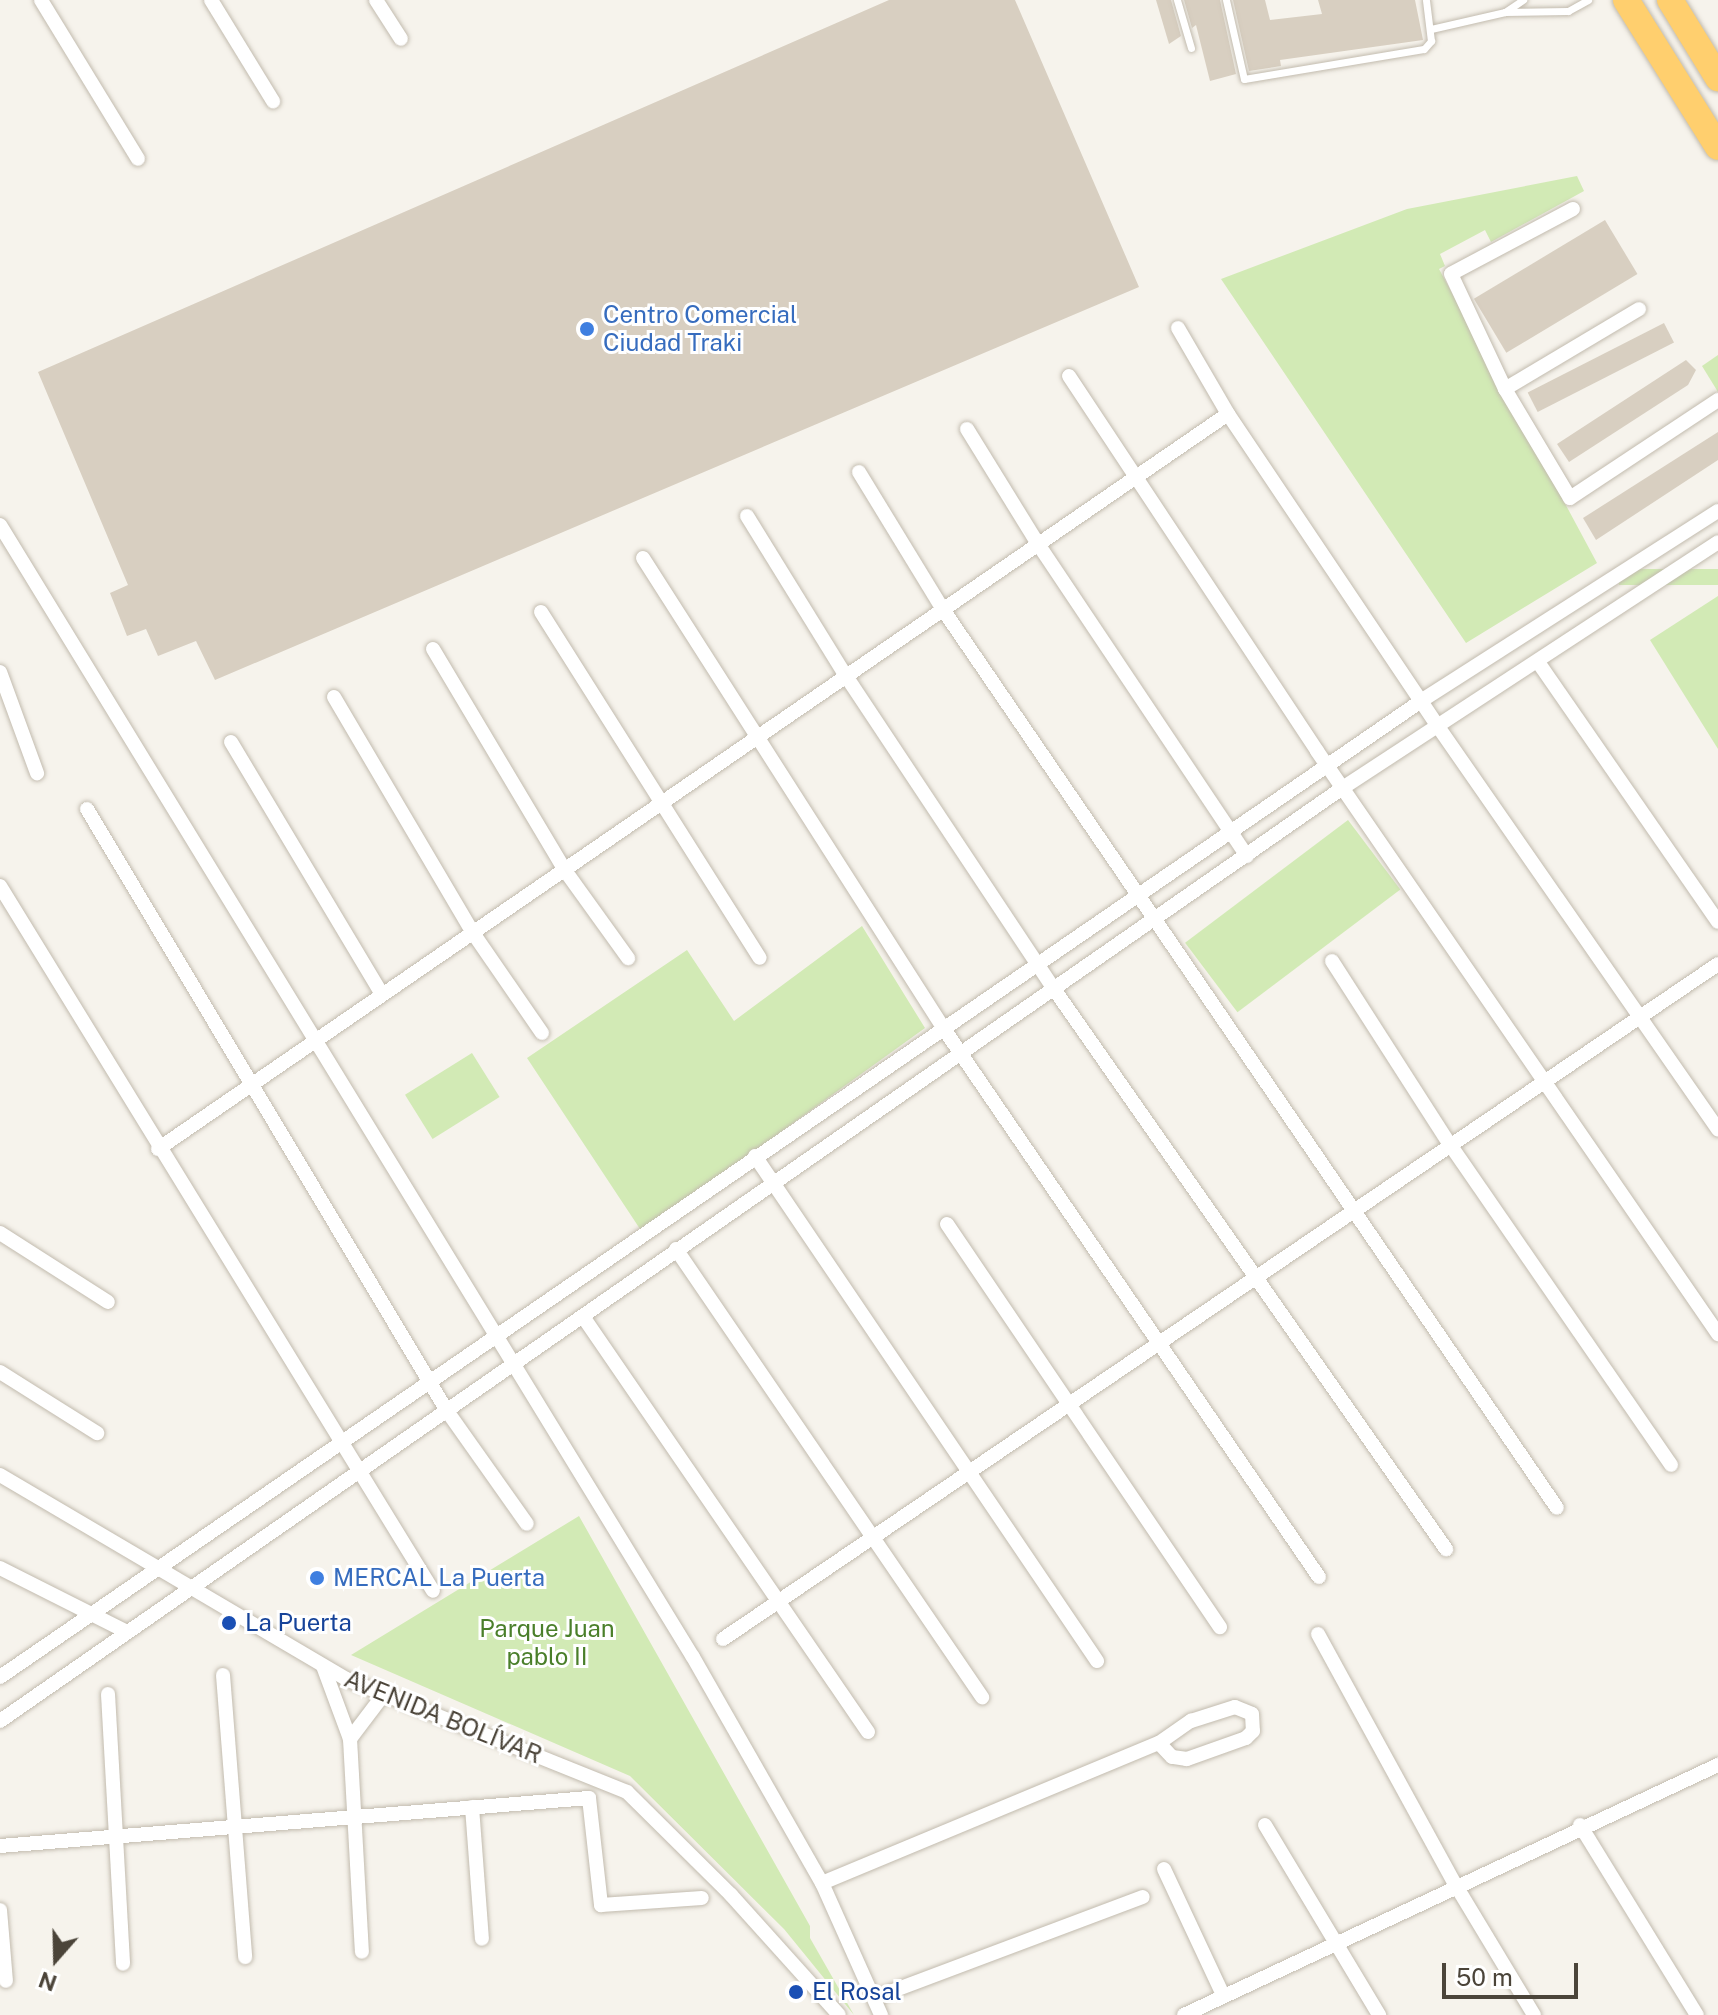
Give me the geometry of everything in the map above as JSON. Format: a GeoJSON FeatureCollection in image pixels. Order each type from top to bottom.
{"type":"FeatureCollection","features":[{"type":"Feature","properties":{"kind":"highway"},"geometry":{"type":"LineString","coordinates":[[1626,0],[1718,147]]}},
{"type":"Feature","properties":{"kind":"highway"},"geometry":{"type":"LineString","coordinates":[[1670,0],[1718,78]]}},
{"type":"Feature","properties":{"kind":"street"},"geometry":{"type":"LineString","coordinates":[[41,0],[138,159]]}},
{"type":"Feature","properties":{"kind":"street"},"geometry":{"type":"LineString","coordinates":[[211,0],[273,101]]}},
{"type":"Feature","properties":{"kind":"street"},"geometry":{"type":"LineString","coordinates":[[376,0],[401,39]]}},
{"type":"Feature","properties":{"kind":"street"},"geometry":{"type":"LineString","coordinates":[[1573,209],[1451,274],[1505,389],[1570,498],[1718,400]]}},
{"type":"Feature","properties":{"kind":"street"},"geometry":{"type":"LineString","coordinates":[[1505,389],[1639,309]]}},
{"type":"Feature","properties":{"kind":"street"},"geometry":{"type":"LineString","coordinates":[[1178,328],[1228,414],[1424,699],[1439,728],[1718,1130]]}},
{"type":"Feature","properties":{"kind":"street"},"geometry":{"type":"LineString","coordinates":[[1069,376],[1328,766],[1718,1334]]}},
{"type":"Feature","properties":{"kind":"street"},"geometry":{"type":"LineString","coordinates":[[158,1149],[471,930],[1105,504],[1133,475],[1228,414]]}},
{"type":"Feature","properties":{"kind":"street"},"geometry":{"type":"LineString","coordinates":[[967,429],[1040,547],[1232,829],[1247,856]]}},
{"type":"Feature","properties":{"kind":"street"},"geometry":{"type":"LineString","coordinates":[[859,472],[944,611],[1156,919],[1351,1211],[1557,1508]]}},
{"type":"Feature","properties":{"kind":"street"},"geometry":{"type":"LineString","coordinates":[[0,1677],[156,1565],[497,1337],[1232,829],[1424,699],[1718,511]]}},
{"type":"Feature","properties":{"kind":"street"},"geometry":{"type":"LineString","coordinates":[[747,516],[846,676],[1040,963],[1054,989],[1446,1549]]}},
{"type":"Feature","properties":{"kind":"street"},"geometry":{"type":"LineString","coordinates":[[0,525],[693,1657],[822,1883],[881,2015]]}},
{"type":"Feature","properties":{"kind":"street"},"geometry":{"type":"LineString","coordinates":[[0,1721],[190,1585],[584,1318],[676,1249],[1344,787],[1439,728],[1718,542]]}},
{"type":"Feature","properties":{"kind":"street"},"geometry":{"type":"LineString","coordinates":[[643,558],[754,738],[944,1029],[962,1050],[1319,1577]]}},
{"type":"Feature","properties":{"kind":"street"},"geometry":{"type":"LineString","coordinates":[[541,612],[658,804],[760,958]]}},
{"type":"Feature","properties":{"kind":"street"},"geometry":{"type":"LineString","coordinates":[[433,649],[564,869],[628,958]]}},
{"type":"Feature","properties":{"kind":"street"},"geometry":{"type":"LineString","coordinates":[[1538,662],[1718,922]]}},
{"type":"Feature","properties":{"kind":"street"},"geometry":{"type":"LineString","coordinates":[[0,672],[37,773]]}},
{"type":"Feature","properties":{"kind":"street"},"geometry":{"type":"LineString","coordinates":[[334,697],[471,930],[542,1033]]}},
{"type":"Feature","properties":{"kind":"street"},"geometry":{"type":"LineString","coordinates":[[231,742],[381,993]]}},
{"type":"Feature","properties":{"kind":"street"},"geometry":{"type":"LineString","coordinates":[[87,809],[447,1411],[527,1524]]}},
{"type":"Feature","properties":{"kind":"street"},"geometry":{"type":"LineString","coordinates":[[0,886],[356,1473],[433,1591]]}},
{"type":"Feature","properties":{"kind":"street"},"geometry":{"type":"LineString","coordinates":[[1332,961],[1449,1143],[1671,1465]]}},
{"type":"Feature","properties":{"kind":"street"},"geometry":{"type":"LineString","coordinates":[[723,1639],[1070,1406],[1449,1143],[1546,1082],[1718,964]]}},
{"type":"Feature","properties":{"kind":"street"},"geometry":{"type":"LineString","coordinates":[[755,1156],[1097,1661]]}},
{"type":"Feature","properties":{"kind":"street"},"geometry":{"type":"LineString","coordinates":[[947,1224],[1220,1627]]}},
{"type":"Feature","properties":{"kind":"street"},"geometry":{"type":"LineString","coordinates":[[0,1233],[108,1302]]}},
{"type":"Feature","properties":{"kind":"street"},"geometry":{"type":"LineString","coordinates":[[676,1249],[982,1697]]}},
{"type":"Feature","properties":{"kind":"street"},"geometry":{"type":"LineString","coordinates":[[584,1318],[868,1732]]}},
{"type":"Feature","properties":{"kind":"street"},"geometry":{"type":"LineString","coordinates":[[0,1372],[97,1433]]}},
{"type":"Feature","properties":{"kind":"street","name":"AVENIDA BOLÍVAR"},"geometry":{"type":"LineString","coordinates":[[0,1475],[323,1666],[384,1694],[627,1792],[741,1905],[839,2015]]}},
{"type":"Feature","properties":{"kind":"street"},"geometry":{"type":"LineString","coordinates":[[4,1575],[92,1612],[125,1631]]}},
{"type":"Feature","properties":{"kind":"street"},"geometry":{"type":"LineString","coordinates":[[1318,1634],[1455,1884],[1534,2015]]}},
{"type":"Feature","properties":{"kind":"street"},"geometry":{"type":"LineString","coordinates":[[323,1666],[350,1739],[362,1952]]}},
{"type":"Feature","properties":{"kind":"street"},"geometry":{"type":"LineString","coordinates":[[223,1675],[245,1957]]}},
{"type":"Feature","properties":{"kind":"street"},"geometry":{"type":"LineString","coordinates":[[108,1694],[123,1964]]}},
{"type":"Feature","properties":{"kind":"street"},"geometry":{"type":"LineString","coordinates":[[350,1739],[384,1694]]}},
{"type":"Feature","properties":{"kind":"street"},"geometry":{"type":"LineString","coordinates":[[822,1883],[1159,1743],[1191,1721],[1235,1707],[1252,1714],[1253,1731],[1246,1738],[1187,1759],[1172,1757],[1159,1743]]}},
{"type":"Feature","properties":{"kind":"street"},"geometry":{"type":"LineString","coordinates":[[1184,2015],[1207,2010],[1223,1995],[1580,1825],[1717,1768]]}},
{"type":"Feature","properties":{"kind":"street"},"geometry":{"type":"LineString","coordinates":[[0,1846],[116,1839],[589,1798],[601,1905],[702,1898]]}},
{"type":"Feature","properties":{"kind":"street"},"geometry":{"type":"LineString","coordinates":[[472,1807],[482,1939]]}},
{"type":"Feature","properties":{"kind":"street"},"geometry":{"type":"LineString","coordinates":[[1265,1825],[1379,2015]]}},
{"type":"Feature","properties":{"kind":"street"},"geometry":{"type":"LineString","coordinates":[[1580,1825],[1697,2015]]}},
{"type":"Feature","properties":{"kind":"street"},"geometry":{"type":"LineString","coordinates":[[1164,1869],[1223,1995]]}},
{"type":"Feature","properties":{"kind":"street"},"geometry":{"type":"LineString","coordinates":[[874,1998],[1143,1897]]}},
{"type":"Feature","properties":{"kind":"street"},"geometry":{"type":"LineString","coordinates":[[0,1910],[6,1981]]}},
{"type":"Feature","properties":{"kind":"lane"},"geometry":{"type":"LineString","coordinates":[[1177,0],[1191,48]]}},
{"type":"Feature","properties":{"kind":"lane"},"geometry":{"type":"LineString","coordinates":[[1226,0],[1244,79],[1424,49],[1431,41],[1426,0]]}},
{"type":"Feature","properties":{"kind":"lane"},"geometry":{"type":"LineString","coordinates":[[1505,12],[1523,0]]}},
{"type":"Feature","properties":{"kind":"lane"},"geometry":{"type":"LineString","coordinates":[[1431,29],[1505,12],[1568,11],[1588,0]]}},
{"type":"Feature","properties":{"kind":"green space"},"geometry":{"type":"Polygon","coordinates":[[[1577,176],[1584,191],[1491,242],[1485,230],[1440,254],[1445,266],[1439,269],[1597,563],[1466,643],[1221,279],[1407,209],[1577,176]]]}},
{"type":"Feature","properties":{"kind":"green space"},"geometry":{"type":"Polygon","coordinates":[[[1718,355],[1718,392],[1702,366],[1718,355]]]}},
{"type":"Feature","properties":{"kind":"green space"},"geometry":{"type":"Polygon","coordinates":[[[1619,569],[1718,569],[1718,585],[1619,585],[1619,569]]]}},
{"type":"Feature","properties":{"kind":"green space"},"geometry":{"type":"Polygon","coordinates":[[[1718,596],[1718,749],[1650,640],[1718,596]]]}},
{"type":"Feature","properties":{"kind":"green space"},"geometry":{"type":"Polygon","coordinates":[[[1348,820],[1400,889],[1237,1012],[1185,943],[1348,820]]]}},
{"type":"Feature","properties":{"kind":"green space"},"geometry":{"type":"Polygon","coordinates":[[[862,926],[925,1028],[642,1232],[527,1058],[687,950],[734,1021],[862,926]]]}},
{"type":"Feature","properties":{"kind":"green space"},"geometry":{"type":"Polygon","coordinates":[[[472,1053],[500,1097],[433,1139],[405,1095],[472,1053]]]}},
{"type":"Feature","properties":{"kind":"green space","name":"Parque Juan pablo II"},"geometry":{"type":"Polygon","coordinates":[[[579,1516],[810,1926],[810,1938],[854,2015],[784,1929],[630,1776],[351,1655],[579,1516]]]}},
{"type":"Feature","properties":{"kind":"building","name":"Centro Comercial Ciudad Traki"},"geometry":{"type":"Polygon","coordinates":[[[889,0],[1015,0],[1139,287],[215,680],[196,641],[158,656],[146,629],[127,636],[110,593],[128,585],[38,372],[889,0]]]}},
{"type":"Feature","properties":{"kind":"building"},"geometry":{"type":"Polygon","coordinates":[[[1156,0],[1171,0],[1181,36],[1169,44],[1156,0]]]}},
{"type":"Feature","properties":{"kind":"building"},"geometry":{"type":"Polygon","coordinates":[[[1184,0],[1220,0],[1236,74],[1210,81],[1196,25],[1192,28],[1184,0]]]}},
{"type":"Feature","properties":{"kind":"building"},"geometry":{"type":"Polygon","coordinates":[[[1233,0],[1265,0],[1270,20],[1322,14],[1318,0],[1415,0],[1423,40],[1280,60],[1281,66],[1249,71],[1233,0]]]}},
{"type":"Feature","properties":{"kind":"building"},"geometry":{"type":"Polygon","coordinates":[[[1605,220],[1637,274],[1506,353],[1474,299],[1605,220]]]}},
{"type":"Feature","properties":{"kind":"building"},"geometry":{"type":"Polygon","coordinates":[[[1664,323],[1674,343],[1538,412],[1528,392],[1664,323]]]}},
{"type":"Feature","properties":{"kind":"building"},"geometry":{"type":"Polygon","coordinates":[[[1686,360],[1696,370],[1688,385],[1569,462],[1557,444],[1686,360]]]}},
{"type":"Feature","properties":{"kind":"building"},"geometry":{"type":"Polygon","coordinates":[[[1718,432],[1718,460],[1596,540],[1583,518],[1718,432]]]}},
{"type":"Feature","properties":{"kind":"place","name":"Centro Comercial Ciudad Traki"},"geometry":{"type":"Point","coordinates":[587,329]}},
{"type":"Feature","properties":{"kind":"place","name":"MERCAL La Puerta"},"geometry":{"type":"Point","coordinates":[317,1578]}},
{"type":"Feature","properties":{"kind":"place","name":"La Puerta"},"geometry":{"type":"Point","coordinates":[229,1623]}},
{"type":"Feature","properties":{"kind":"place","name":"El Rosal"},"geometry":{"type":"Point","coordinates":[796,1992]}}]}
